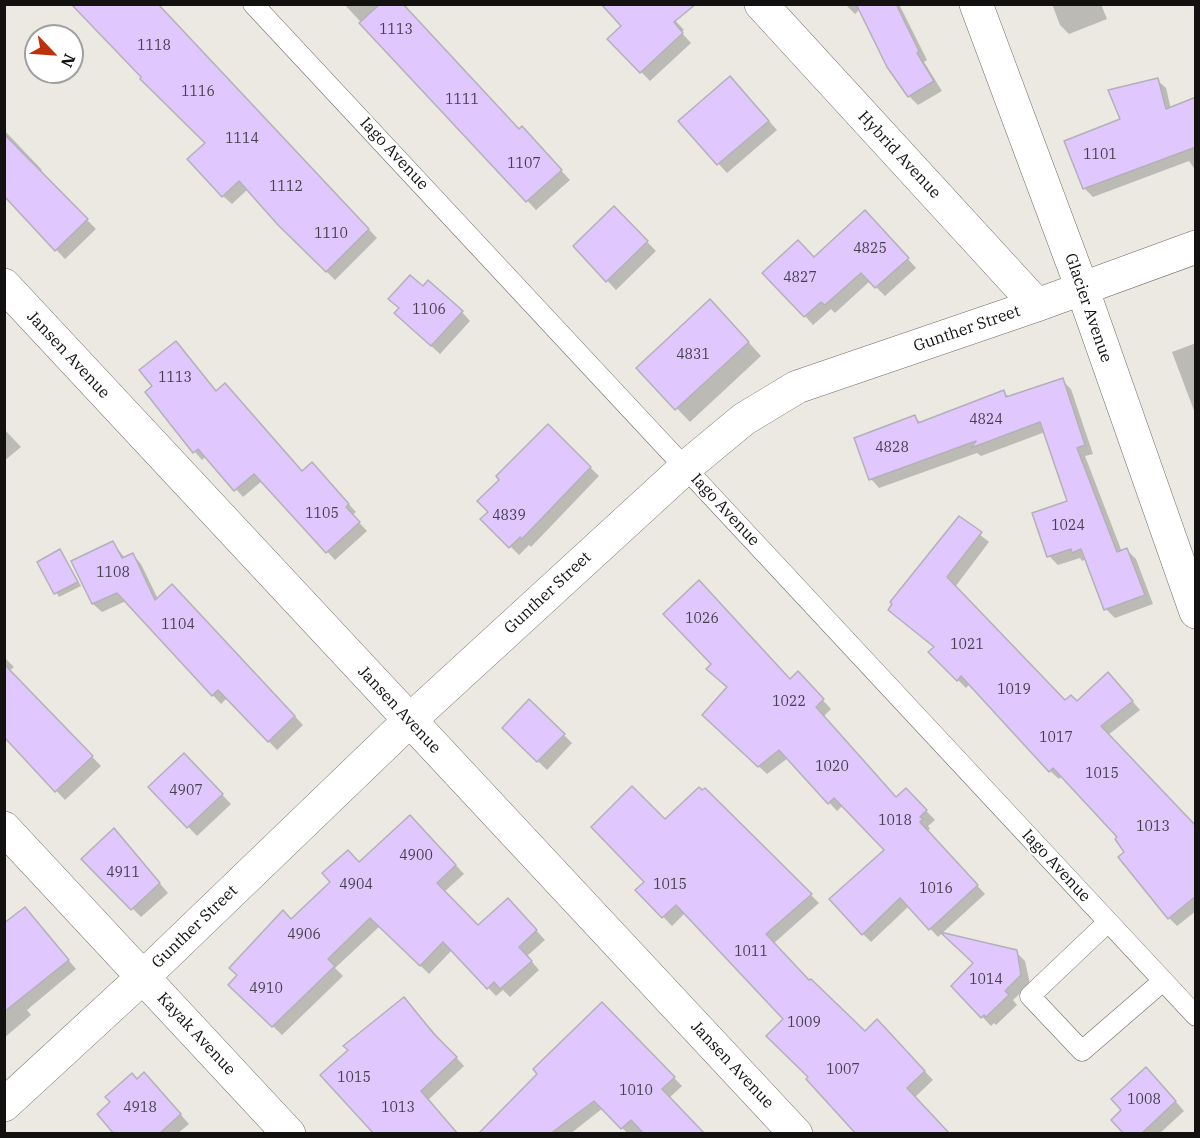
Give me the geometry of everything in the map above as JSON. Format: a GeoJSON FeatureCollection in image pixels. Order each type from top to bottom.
{"type":"FeatureCollection","features":[{"type":"Feature","properties":{"kind":"street","name":"Hybrid Avenue"},"geometry":{"type":"LineString","coordinates":[[761,4],[1037,305]]}},
{"type":"Feature","properties":{"kind":"street","name":"Glacier Avenue"},"geometry":{"type":"LineString","coordinates":[[976,4],[1082,288],[1196,612]]}},
{"type":"Feature","properties":{"kind":"street","name":"Gunther Street"},"geometry":{"type":"LineString","coordinates":[[4,1105],[143,977],[409,721],[686,467],[744,419],[789,390],[1037,305],[1196,247]]}},
{"type":"Feature","properties":{"kind":"street","name":"Jansen Avenue"},"geometry":{"type":"LineString","coordinates":[[4,285],[796,1134]]}},
{"type":"Feature","properties":{"kind":"street","name":"Kayak Avenue"},"geometry":{"type":"LineString","coordinates":[[4,828],[290,1134]]}},
{"type":"Feature","properties":{"kind":"lane","name":"Iago Avenue"},"geometry":{"type":"LineString","coordinates":[[253,4],[1196,1016]]}},
{"type":"Feature","properties":{"kind":"lane"},"geometry":{"type":"LineString","coordinates":[[1108,922],[1030,996],[1082,1052],[1163,981]]}},
{"type":"Feature","properties":{"kind":"building"},"geometry":{"type":"Polygon","coordinates":[[[71,4],[158,4],[369,229],[326,272],[278,225],[239,181],[222,197],[187,159],[205,143],[140,79],[141,77],[71,4]]]}},
{"type":"Feature","properties":{"kind":"building"},"geometry":{"type":"Polygon","coordinates":[[[380,4],[403,4],[519,129],[522,126],[562,170],[526,202],[359,23],[380,4]]]}},
{"type":"Feature","properties":{"kind":"building"},"geometry":{"type":"Polygon","coordinates":[[[601,4],[696,4],[674,22],[683,33],[640,73],[607,39],[621,26],[601,4]]]}},
{"type":"Feature","properties":{"kind":"building"},"geometry":{"type":"Polygon","coordinates":[[[856,4],[896,4],[919,51],[917,53],[934,81],[908,97],[887,67],[856,4]]]}},
{"type":"Feature","properties":{"kind":"building"},"geometry":{"type":"Polygon","coordinates":[[[730,76],[769,121],[717,165],[678,121],[730,76]]]}},
{"type":"Feature","properties":{"kind":"building"},"geometry":{"type":"Polygon","coordinates":[[[1158,78],[1166,109],[1196,97],[1196,147],[1083,189],[1064,141],[1120,119],[1108,90],[1158,78]]]}},
{"type":"Feature","properties":{"kind":"building"},"geometry":{"type":"Polygon","coordinates":[[[4,134],[88,219],[55,251],[4,196],[4,134]]]}},
{"type":"Feature","properties":{"kind":"building"},"geometry":{"type":"Polygon","coordinates":[[[614,206],[648,241],[606,282],[573,246],[614,206]]]}},
{"type":"Feature","properties":{"kind":"building"},"geometry":{"type":"Polygon","coordinates":[[[865,210],[909,258],[875,288],[861,273],[825,305],[821,302],[804,317],[762,273],[798,240],[814,257],[865,210]]]}},
{"type":"Feature","properties":{"kind":"building"},"geometry":{"type":"Polygon","coordinates":[[[410,275],[423,286],[428,280],[463,311],[431,346],[394,313],[399,308],[388,299],[410,275]]]}},
{"type":"Feature","properties":{"kind":"building"},"geometry":{"type":"Polygon","coordinates":[[[710,299],[749,342],[675,410],[636,368],[710,299]]]}},
{"type":"Feature","properties":{"kind":"building"},"geometry":{"type":"Polygon","coordinates":[[[176,341],[216,391],[225,383],[302,471],[312,462],[349,504],[346,507],[360,522],[326,553],[254,474],[234,491],[198,449],[193,453],[145,392],[152,386],[139,370],[176,341]]]}},
{"type":"Feature","properties":{"kind":"building"},"geometry":{"type":"Polygon","coordinates":[[[1063,378],[1085,445],[1077,448],[1117,552],[1127,548],[1145,595],[1104,610],[1081,549],[1072,553],[1071,549],[1047,557],[1032,513],[1067,501],[1040,422],[971,448],[976,441],[869,480],[854,438],[915,415],[918,423],[1004,390],[1006,397],[1063,378]]]}},
{"type":"Feature","properties":{"kind":"building"},"geometry":{"type":"Polygon","coordinates":[[[548,424],[591,467],[522,539],[520,537],[509,548],[480,519],[488,512],[477,501],[499,480],[496,476],[548,424]]]}},
{"type":"Feature","properties":{"kind":"building"},"geometry":{"type":"Polygon","coordinates":[[[959,516],[982,532],[947,577],[1065,700],[1071,695],[1077,701],[1108,672],[1133,701],[1101,726],[1196,826],[1196,896],[1168,919],[1118,857],[1124,852],[1115,839],[1117,837],[1053,768],[1049,772],[961,676],[957,681],[928,652],[934,647],[888,610],[892,604],[890,602],[959,516]]]}},
{"type":"Feature","properties":{"kind":"building"},"geometry":{"type":"Polygon","coordinates":[[[113,541],[122,558],[133,553],[155,600],[172,584],[295,716],[268,742],[218,690],[212,696],[117,593],[92,604],[71,561],[113,541]]]}},
{"type":"Feature","properties":{"kind":"building"},"geometry":{"type":"Polygon","coordinates":[[[60,549],[78,582],[54,594],[37,562],[60,549]]]}},
{"type":"Feature","properties":{"kind":"building"},"geometry":{"type":"Polygon","coordinates":[[[699,580],[790,679],[798,671],[824,699],[816,707],[896,797],[906,788],[927,810],[920,817],[923,819],[920,822],[978,885],[929,930],[900,898],[862,935],[829,899],[884,850],[834,798],[828,804],[779,750],[758,767],[702,715],[727,687],[706,669],[711,664],[663,614],[699,580]]]}},
{"type":"Feature","properties":{"kind":"building"},"geometry":{"type":"Polygon","coordinates":[[[4,664],[93,756],[55,792],[4,737],[4,664]]]}},
{"type":"Feature","properties":{"kind":"building"},"geometry":{"type":"Polygon","coordinates":[[[529,699],[565,734],[537,762],[502,728],[529,699]]]}},
{"type":"Feature","properties":{"kind":"building"},"geometry":{"type":"Polygon","coordinates":[[[184,753],[223,794],[187,828],[148,787],[184,753]]]}},
{"type":"Feature","properties":{"kind":"building"},"geometry":{"type":"Polygon","coordinates":[[[632,786],[665,819],[699,787],[702,790],[705,788],[812,894],[766,934],[809,980],[811,979],[865,1031],[877,1019],[925,1071],[907,1088],[950,1134],[856,1134],[806,1079],[808,1077],[766,1036],[783,1019],[676,905],[662,918],[635,890],[644,882],[591,827],[632,786]]]}},
{"type":"Feature","properties":{"kind":"building"},"geometry":{"type":"Polygon","coordinates":[[[410,815],[456,865],[437,883],[478,925],[508,898],[537,930],[519,947],[532,961],[500,989],[494,982],[487,989],[443,942],[420,966],[370,918],[328,959],[335,966],[272,1027],[228,985],[237,975],[229,968],[283,910],[291,919],[330,882],[322,873],[348,850],[359,862],[410,815]]]}},
{"type":"Feature","properties":{"kind":"building"},"geometry":{"type":"Polygon","coordinates":[[[114,828],[160,883],[131,910],[81,859],[114,828]]]}},
{"type":"Feature","properties":{"kind":"building"},"geometry":{"type":"Polygon","coordinates":[[[25,907],[69,960],[4,1012],[4,923],[25,907]]]}},
{"type":"Feature","properties":{"kind":"building"},"geometry":{"type":"Polygon","coordinates":[[[940,932],[1017,950],[1021,975],[1005,991],[1009,995],[986,1017],[984,1015],[981,1018],[951,986],[973,963],[940,932]]]}},
{"type":"Feature","properties":{"kind":"building"},"geometry":{"type":"Polygon","coordinates":[[[404,997],[434,1034],[457,1057],[421,1091],[458,1134],[374,1134],[320,1075],[348,1050],[343,1046],[404,997]]]}},
{"type":"Feature","properties":{"kind":"building"},"geometry":{"type":"Polygon","coordinates":[[[602,1002],[675,1077],[662,1089],[705,1134],[644,1134],[631,1120],[621,1129],[594,1101],[550,1134],[478,1134],[537,1074],[533,1069],[602,1002]]]}},
{"type":"Feature","properties":{"kind":"building"},"geometry":{"type":"Polygon","coordinates":[[[1146,1067],[1176,1101],[1141,1134],[1124,1134],[1111,1120],[1121,1110],[1111,1099],[1146,1067]]]}},
{"type":"Feature","properties":{"kind":"building"},"geometry":{"type":"Polygon","coordinates":[[[144,1072],[181,1114],[159,1134],[114,1134],[97,1114],[110,1102],[105,1097],[132,1073],[137,1079],[144,1072]]]}}]}
